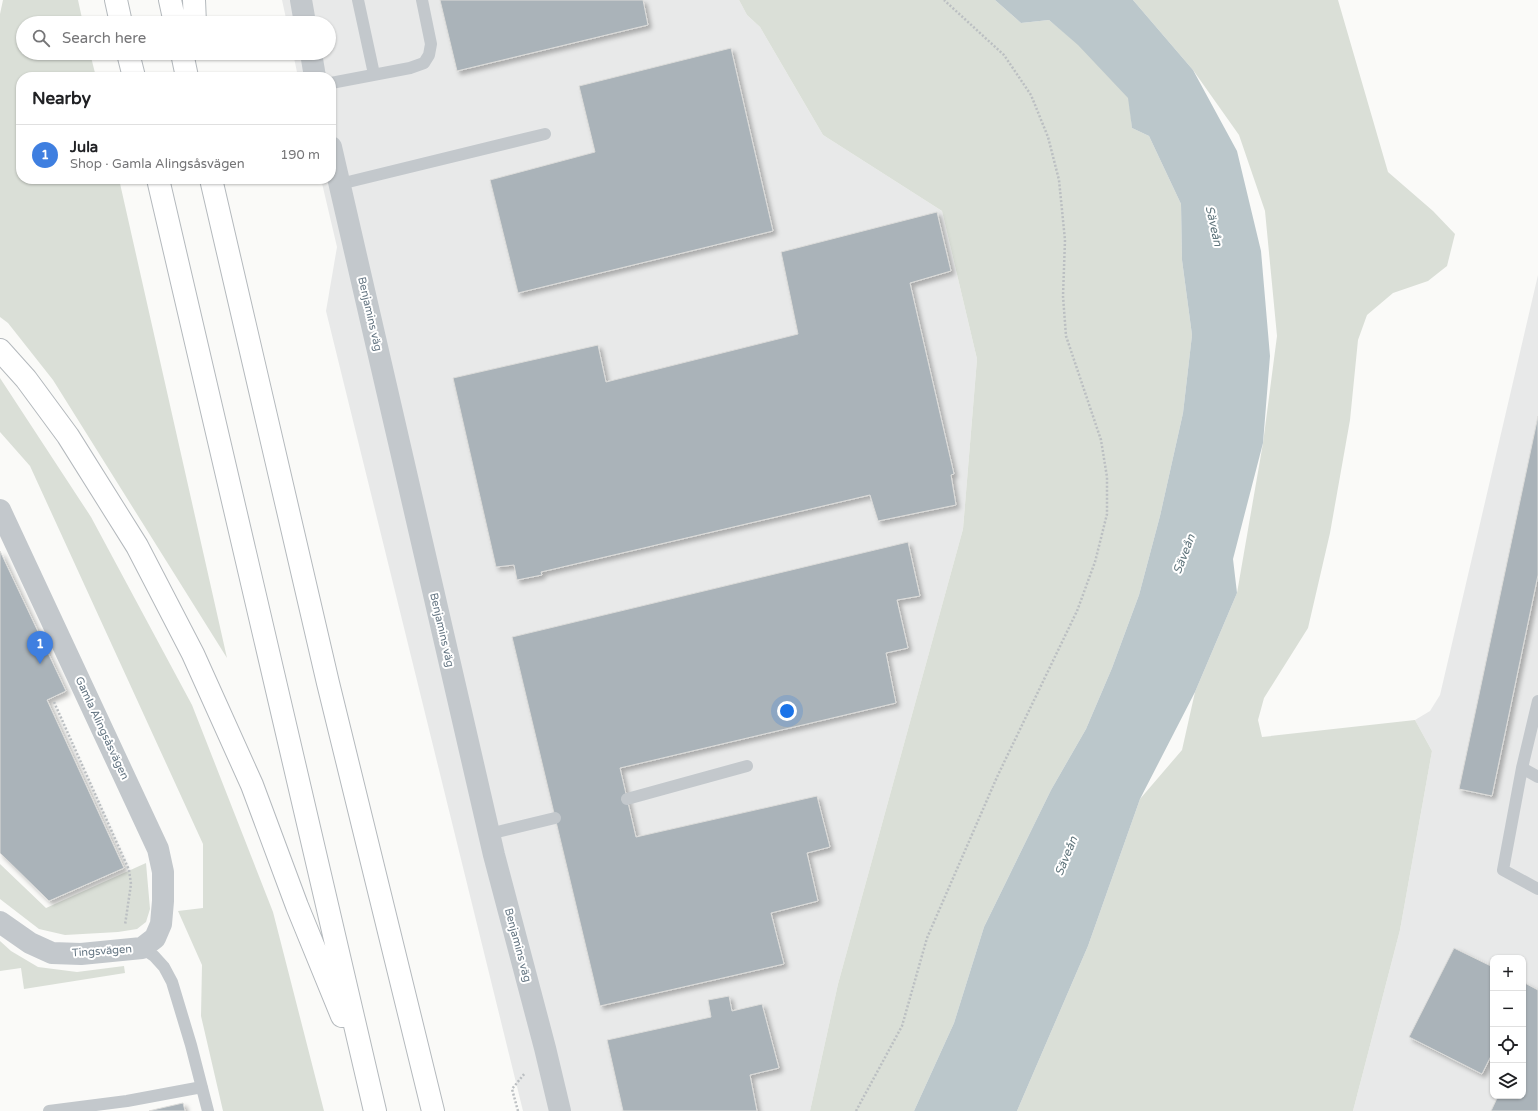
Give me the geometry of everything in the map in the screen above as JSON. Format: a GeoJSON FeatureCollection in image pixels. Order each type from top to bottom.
{"type":"FeatureCollection","features":[{"type":"Feature","properties":{"kind":"highway"},"geometry":{"type":"LineString","coordinates":[[116,0],[119,16]]}},
{"type":"Feature","properties":{"kind":"highway"},"geometry":{"type":"LineString","coordinates":[[170,0],[173,16]]}},
{"type":"Feature","properties":{"kind":"highway"},"geometry":{"type":"LineString","coordinates":[[194,0],[195,16]]}},
{"type":"Feature","properties":{"kind":"highway"},"geometry":{"type":"LineString","coordinates":[[130,60],[133,72]]}},
{"type":"Feature","properties":{"kind":"highway"},"geometry":{"type":"LineString","coordinates":[[183,60],[186,72]]}},
{"type":"Feature","properties":{"kind":"highway"},"geometry":{"type":"LineString","coordinates":[[196,60],[197,72]]}},
{"type":"Feature","properties":{"kind":"highway"},"geometry":{"type":"LineString","coordinates":[[159,184],[375,1111]]}},
{"type":"Feature","properties":{"kind":"highway"},"geometry":{"type":"LineString","coordinates":[[212,184],[328,683],[433,1111]]}},
{"type":"Feature","properties":{"kind":"highway"},"geometry":{"type":"LineString","coordinates":[[0,350],[26,379],[68,436],[137,546],[193,654],[252,785],[297,906],[367,1078]]}},
{"type":"Feature","properties":{"kind":"street"},"geometry":{"type":"LineString","coordinates":[[301,0],[304,16]]}},
{"type":"Feature","properties":{"kind":"street"},"geometry":{"type":"LineString","coordinates":[[312,60],[314,72]]}},
{"type":"Feature","properties":{"kind":"street","name":"Benjamins väg"},"geometry":{"type":"LineString","coordinates":[[336,168],[489,834],[560,1111]]}},
{"type":"Feature","properties":{"kind":"street","name":"Gamla Alingsåsvägen"},"geometry":{"type":"LineString","coordinates":[[0,510],[158,849],[163,872],[161,924],[155,938],[142,948]]}},
{"type":"Feature","properties":{"kind":"street","name":"Tingsvägen"},"geometry":{"type":"LineString","coordinates":[[0,922],[30,943],[52,953],[81,954],[142,948]]}},
{"type":"Feature","properties":{"kind":"lane"},"geometry":{"type":"LineString","coordinates":[[358,0],[374,74]]}},
{"type":"Feature","properties":{"kind":"lane"},"geometry":{"type":"LineString","coordinates":[[336,83],[410,68],[424,63],[429,55],[431,44],[422,0]]}},
{"type":"Feature","properties":{"kind":"lane"},"geometry":{"type":"LineString","coordinates":[[340,184],[545,134]]}},
{"type":"Feature","properties":{"kind":"lane"},"geometry":{"type":"LineString","coordinates":[[1538,701],[1522,768],[1503,870],[1538,889]]}},
{"type":"Feature","properties":{"kind":"lane"},"geometry":{"type":"LineString","coordinates":[[627,799],[747,766]]}},
{"type":"Feature","properties":{"kind":"lane"},"geometry":{"type":"LineString","coordinates":[[1522,768],[1538,777]]}},
{"type":"Feature","properties":{"kind":"lane"},"geometry":{"type":"LineString","coordinates":[[489,834],[555,818]]}},
{"type":"Feature","properties":{"kind":"lane"},"geometry":{"type":"LineString","coordinates":[[142,948],[154,956],[164,966],[172,982],[208,1111]]}},
{"type":"Feature","properties":{"kind":"lane"},"geometry":{"type":"LineString","coordinates":[[49,1111],[127,1100],[202,1087]]}},
{"type":"Feature","properties":{"kind":"path"},"geometry":{"type":"LineString","coordinates":[[856,1111],[902,1026],[926,938],[997,777],[1077,611],[1094,562],[1107,514],[1107,477],[1101,440],[1066,336],[1063,296],[1065,240],[1059,180],[1048,137],[1031,95],[1004,55],[944,0]]}},
{"type":"Feature","properties":{"kind":"path"},"geometry":{"type":"LineString","coordinates":[[54,702],[129,870],[131,884],[125,926]]}},
{"type":"Feature","properties":{"kind":"path"},"geometry":{"type":"LineString","coordinates":[[518,1111],[512,1089],[545,1048]]}},
{"type":"Feature","properties":{"kind":"shaded area"},"geometry":{"type":"Polygon","coordinates":[[[3,0],[78,0],[81,16],[16,16],[16,60],[92,60],[95,72],[16,72],[16,184],[120,184],[227,658],[53,380],[8,323],[0,317],[0,14],[3,0]]]}},
{"type":"Feature","properties":{"kind":"shaded area"},"geometry":{"type":"Polygon","coordinates":[[[282,0],[739,0],[747,15],[760,27],[823,135],[942,211],[977,359],[963,529],[838,984],[810,1111],[523,1111],[326,311],[337,247],[322,184],[336,184],[336,72],[297,72],[294,60],[336,60],[336,16],[285,16],[282,0]]]}},
{"type":"Feature","properties":{"kind":"shaded area"},"geometry":{"type":"Polygon","coordinates":[[[739,0],[995,0],[1021,23],[1049,20],[1078,44],[1129,98],[1132,128],[1149,136],[1181,204],[1182,260],[1192,335],[1183,413],[1160,516],[1139,595],[1112,668],[1086,729],[1051,790],[984,927],[954,1023],[914,1111],[810,1111],[838,984],[963,529],[977,359],[942,211],[823,135],[760,27],[747,15],[739,0]]]}},
{"type":"Feature","properties":{"kind":"shaded area"},"geometry":{"type":"Polygon","coordinates":[[[1133,0],[1338,0],[1388,172],[1433,211],[1455,234],[1447,266],[1428,281],[1393,293],[1367,315],[1358,340],[1350,420],[1330,533],[1308,628],[1264,698],[1258,720],[1262,737],[1415,720],[1432,751],[1400,930],[1353,1111],[1017,1111],[1088,946],[1140,799],[1182,750],[1195,692],[1237,593],[1263,443],[1277,336],[1265,211],[1239,135],[1193,70],[1133,0]]]}},
{"type":"Feature","properties":{"kind":"shaded area"},"geometry":{"type":"Polygon","coordinates":[[[1538,275],[1538,1111],[1353,1111],[1400,930],[1432,751],[1415,720],[1430,711],[1440,695],[1538,275]]]}},
{"type":"Feature","properties":{"kind":"shaded area"},"geometry":{"type":"Polygon","coordinates":[[[0,378],[91,517],[192,705],[273,912],[324,1111],[223,1111],[201,1016],[202,965],[178,911],[203,908],[203,844],[30,466],[0,432],[0,378]]]}},
{"type":"Feature","properties":{"kind":"shaded area"},"geometry":{"type":"Polygon","coordinates":[[[146,863],[150,909],[146,922],[137,929],[118,932],[65,935],[39,929],[0,899],[0,864],[46,908],[146,863]]]}},
{"type":"Feature","properties":{"kind":"shaded area"},"geometry":{"type":"Polygon","coordinates":[[[0,941],[11,951],[38,967],[77,972],[124,966],[125,973],[24,989],[21,968],[0,971],[0,941]]]}},
{"type":"Feature","properties":{"kind":"water","name":"Säveån"},"geometry":{"type":"Polygon","coordinates":[[[995,0],[1133,0],[1193,70],[1237,151],[1261,251],[1270,356],[1263,443],[1233,559],[1237,593],[1195,692],[1140,799],[1088,946],[1017,1111],[914,1111],[954,1023],[984,927],[1051,790],[1086,729],[1112,668],[1139,595],[1160,516],[1183,413],[1192,335],[1182,260],[1181,204],[1149,136],[1132,128],[1128,98],[1078,45],[1049,20],[1021,23],[995,0]]]}},
{"type":"Feature","properties":{"kind":"building"},"geometry":{"type":"Polygon","coordinates":[[[440,0],[643,0],[648,25],[457,71],[440,0]]]}},
{"type":"Feature","properties":{"kind":"building"},"geometry":{"type":"Polygon","coordinates":[[[731,48],[773,231],[518,293],[490,180],[595,152],[579,86],[731,48]]]}},
{"type":"Feature","properties":{"kind":"building"},"geometry":{"type":"Polygon","coordinates":[[[937,212],[951,271],[910,283],[954,474],[951,475],[956,505],[878,521],[870,495],[541,572],[542,575],[517,580],[514,565],[496,567],[453,378],[598,345],[606,382],[798,334],[781,252],[937,212]]]}},
{"type":"Feature","properties":{"kind":"building"},"geometry":{"type":"Polygon","coordinates":[[[1538,416],[1538,575],[1492,796],[1459,789],[1538,416]]]}},
{"type":"Feature","properties":{"kind":"building"},"geometry":{"type":"Polygon","coordinates":[[[908,542],[920,596],[897,600],[908,648],[886,653],[896,703],[620,768],[636,837],[817,796],[830,847],[807,853],[818,901],[771,913],[784,964],[600,1006],[512,637],[908,542]]]}},
{"type":"Feature","properties":{"kind":"building"},"geometry":{"type":"Polygon","coordinates":[[[0,551],[66,691],[47,700],[124,868],[49,901],[0,853],[0,551]]]}},
{"type":"Feature","properties":{"kind":"building"},"geometry":{"type":"Polygon","coordinates":[[[1454,948],[1490,966],[1490,1058],[1482,1074],[1409,1037],[1454,948]]]}},
{"type":"Feature","properties":{"kind":"building"},"geometry":{"type":"Polygon","coordinates":[[[1526,984],[1538,990],[1538,1111],[1491,1111],[1497,1099],[1526,1099],[1526,984]]]}},
{"type":"Feature","properties":{"kind":"building"},"geometry":{"type":"Polygon","coordinates":[[[729,996],[732,1011],[762,1004],[779,1068],[750,1075],[757,1111],[623,1111],[607,1040],[711,1017],[708,1000],[729,996]]]}},
{"type":"Feature","properties":{"kind":"building"},"geometry":{"type":"Polygon","coordinates":[[[183,1103],[185,1111],[149,1111],[157,1109],[183,1103]]]}},
{"type":"Feature","properties":{"kind":"place","name":"Jula"},"geometry":{"type":"Point","coordinates":[40,664]}}]}
